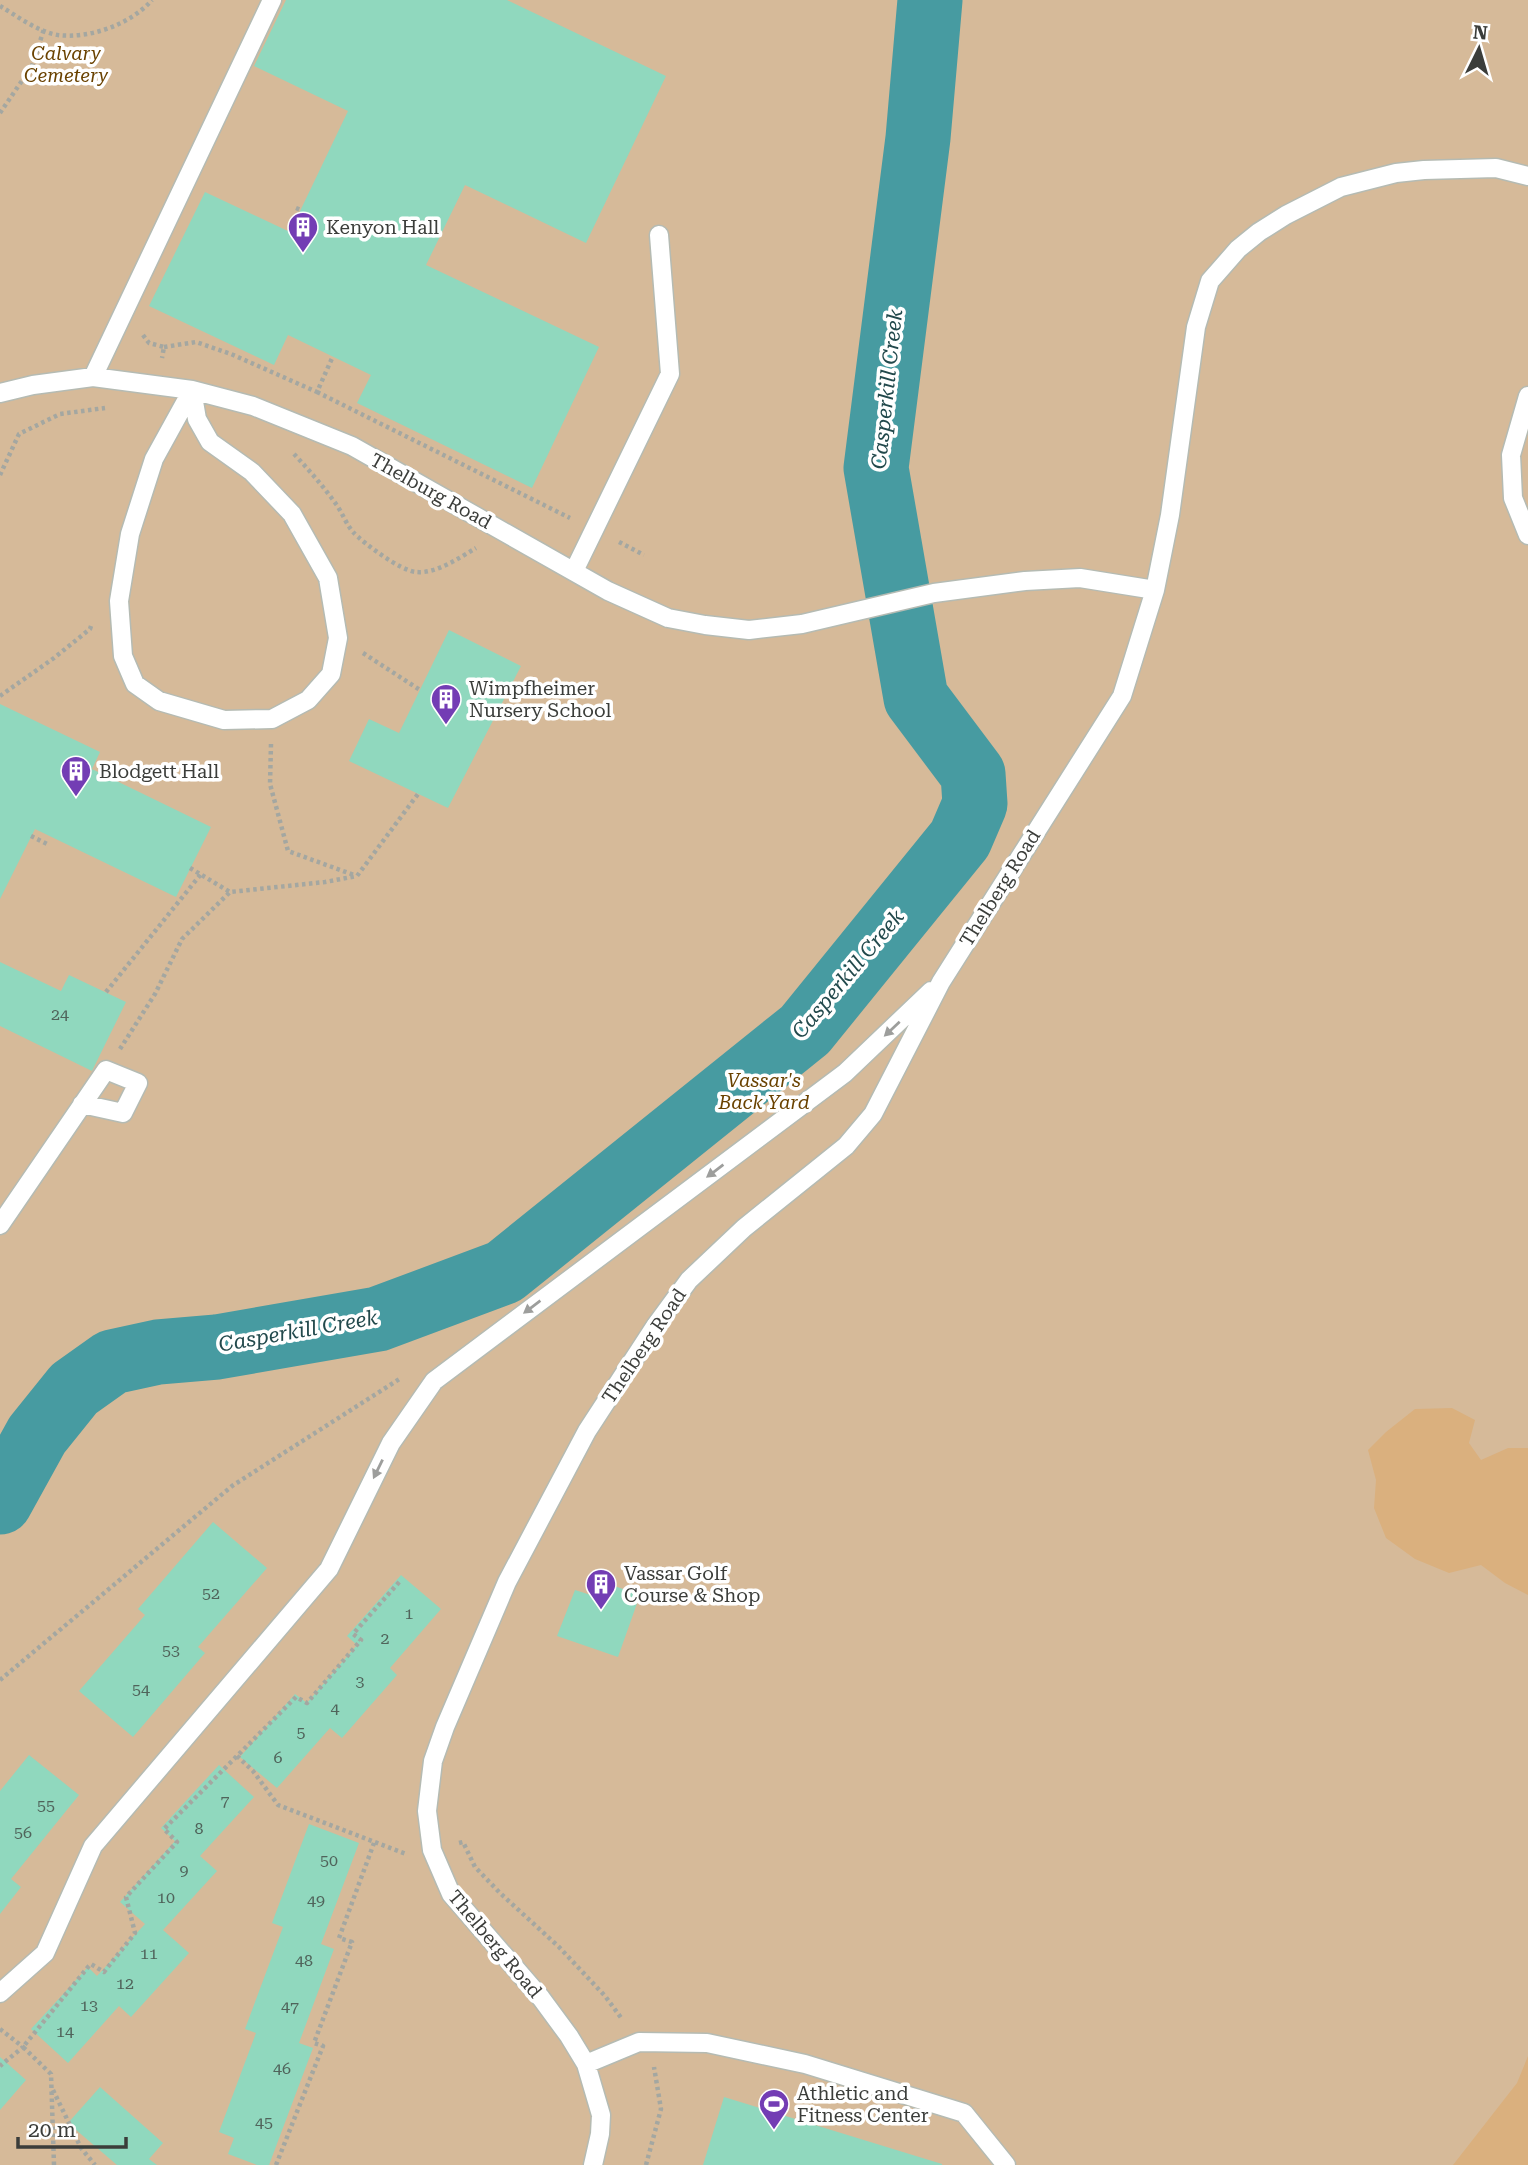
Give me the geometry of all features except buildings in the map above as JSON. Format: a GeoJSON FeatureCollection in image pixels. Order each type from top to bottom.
{"type":"FeatureCollection","features":[{"type":"Feature","properties":{"kind":"lane"},"geometry":{"type":"LineString","coordinates":[[93,377],[272,0]]}},
{"type":"Feature","properties":{"kind":"lane","name":"Thelberg Road"},"geometry":{"type":"LineString","coordinates":[[593,2165],[601,2115],[586,2064],[541,1998],[451,1894],[433,1857],[427,1811],[433,1761],[444,1727],[507,1582],[587,1430],[689,1280],[744,1228],[846,1146],[873,1114],[941,982],[1122,696],[1156,590],[1170,515],[1196,327],[1210,281],[1238,249],[1259,232],[1341,187],[1396,173],[1424,170],[1496,169],[1528,177]]}},
{"type":"Feature","properties":{"kind":"lane"},"geometry":{"type":"LineString","coordinates":[[574,571],[670,374],[659,234]]}},
{"type":"Feature","properties":{"kind":"lane","name":"Thelburg Road"},"geometry":{"type":"LineString","coordinates":[[0,393],[33,385],[93,377],[192,390],[253,406],[352,446],[608,591],[668,618],[705,625],[749,630],[802,624],[934,593],[1025,581],[1080,578],[1156,590]]}},
{"type":"Feature","properties":{"kind":"lane"},"geometry":{"type":"LineString","coordinates":[[192,390],[197,419],[210,442],[252,472],[292,514],[328,578],[338,638],[331,674],[308,700],[272,719],[223,720],[159,701],[135,684],[123,656],[119,601],[130,534],[154,459],[192,390]]}},
{"type":"Feature","properties":{"kind":"lane"},"geometry":{"type":"LineString","coordinates":[[1528,396],[1511,455],[1513,498],[1528,535]]}},
{"type":"Feature","properties":{"kind":"lane"},"geometry":{"type":"LineString","coordinates":[[0,1993],[45,1953],[93,1846],[329,1569],[391,1443],[434,1381],[845,1073],[941,982]]}},
{"type":"Feature","properties":{"kind":"lane"},"geometry":{"type":"LineString","coordinates":[[0,1225],[82,1104],[106,1070],[138,1083],[123,1112],[82,1104]]}},
{"type":"Feature","properties":{"kind":"lane"},"geometry":{"type":"LineString","coordinates":[[586,2064],[639,2042],[707,2043],[805,2064],[964,2113],[1006,2165]]}},
{"type":"Feature","properties":{"kind":"path"},"geometry":{"type":"LineString","coordinates":[[0,6],[57,35],[86,35],[116,25],[145,8],[152,0]]}},
{"type":"Feature","properties":{"kind":"path"},"geometry":{"type":"LineString","coordinates":[[0,113],[32,66],[44,29]]}},
{"type":"Feature","properties":{"kind":"path"},"geometry":{"type":"LineString","coordinates":[[164,347],[195,342],[231,354],[317,392],[644,555]]}},
{"type":"Feature","properties":{"kind":"path"},"geometry":{"type":"LineString","coordinates":[[317,392],[333,356]]}},
{"type":"Feature","properties":{"kind":"path"},"geometry":{"type":"LineString","coordinates":[[293,453],[325,489],[351,530],[369,547],[392,562],[415,573],[433,570],[480,546]]}},
{"type":"Feature","properties":{"kind":"path"},"geometry":{"type":"LineString","coordinates":[[338,638],[420,690]]}},
{"type":"Feature","properties":{"kind":"path"},"geometry":{"type":"LineString","coordinates":[[272,719],[270,784],[288,851],[357,876]]}},
{"type":"Feature","properties":{"kind":"path"},"geometry":{"type":"LineString","coordinates":[[190,868],[230,892],[326,883],[357,876],[418,794]]}},
{"type":"Feature","properties":{"kind":"path"},"geometry":{"type":"LineString","coordinates":[[31,836],[47,844]]}},
{"type":"Feature","properties":{"kind":"path"},"geometry":{"type":"LineString","coordinates":[[106,992],[201,874]]}},
{"type":"Feature","properties":{"kind":"path"},"geometry":{"type":"LineString","coordinates":[[106,1070],[155,994],[182,939],[230,892]]}},
{"type":"Feature","properties":{"kind":"path"},"geometry":{"type":"LineString","coordinates":[[0,1680],[232,1486],[406,1374]]}},
{"type":"Feature","properties":{"kind":"path"},"geometry":{"type":"LineString","coordinates":[[0,2066],[23,2048],[91,1964],[104,1972],[135,1933],[127,1897],[177,1842],[164,1829],[296,1698],[307,1703],[361,1640],[353,1634],[401,1580]]}},
{"type":"Feature","properties":{"kind":"path"},"geometry":{"type":"LineString","coordinates":[[276,2165],[323,2046],[314,2043],[352,1942],[339,1938],[374,1843]]}},
{"type":"Feature","properties":{"kind":"path"},"geometry":{"type":"LineString","coordinates":[[0,2029],[51,2074],[54,2165]]}},
{"type":"Feature","properties":{"kind":"path"},"geometry":{"type":"LineString","coordinates":[[51,2085],[81,2148],[95,2165]]}},
{"type":"Feature","properties":{"kind":"green space","name":"Vassar's Back Yard"},"geometry":{"type":"Polygon","coordinates":[[[0,0],[1528,0],[1528,2165],[0,2165],[0,0]]]}},
{"type":"Feature","properties":{"kind":"shaded area"},"geometry":{"type":"Polygon","coordinates":[[[1452,1408],[1475,1420],[1469,1443],[1481,1460],[1508,1448],[1528,1448],[1528,1595],[1505,1583],[1481,1565],[1449,1573],[1415,1559],[1386,1538],[1374,1508],[1376,1480],[1368,1450],[1415,1409],[1452,1408]]]}},
{"type":"Feature","properties":{"kind":"shaded area"},"geometry":{"type":"Polygon","coordinates":[[[1528,2056],[1528,2165],[1453,2165],[1517,2083],[1528,2056]]]}},
{"type":"Feature","properties":{"kind":"waterway","name":"Casperkill Creek"},"geometry":{"type":"LineString","coordinates":[[0,1502],[37,1435],[74,1389],[112,1362],[158,1352],[217,1347],[378,1319],[504,1272],[805,1030],[960,839],[975,804],[973,774],[916,698],[876,468],[918,138],[930,0]]}},
{"type":"Feature","properties":{"kind":"place","name":"Kenyon Hall"},"geometry":{"type":"Point","coordinates":[303,254]}},
{"type":"Feature","properties":{"kind":"place","name":"Wimpfheimer Nursery School"},"geometry":{"type":"Point","coordinates":[446,726]}},
{"type":"Feature","properties":{"kind":"place","name":"Blodgett Hall"},"geometry":{"type":"Point","coordinates":[76,798]}},
{"type":"Feature","properties":{"kind":"place","name":"Vassar Golf Course & Shop"},"geometry":{"type":"Point","coordinates":[601,1611]}},
{"type":"Feature","properties":{"kind":"place","name":"Athletic and Fitness Center"},"geometry":{"type":"Point","coordinates":[774,2131]}},
{"type":"Feature","properties":{"kind":"park label","name":"Calvary Cemetery"},"geometry":{"type":"Point","coordinates":[66,64]}}]}
